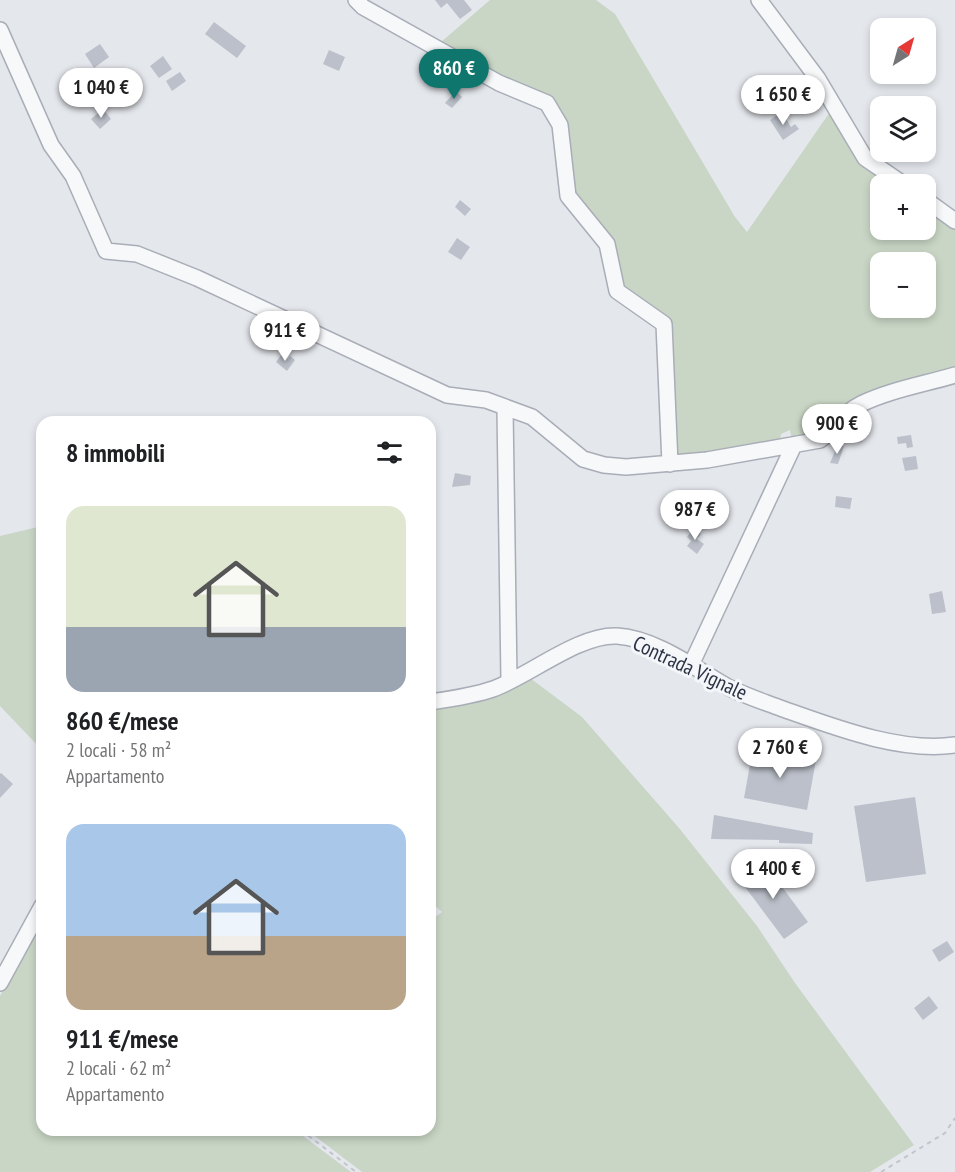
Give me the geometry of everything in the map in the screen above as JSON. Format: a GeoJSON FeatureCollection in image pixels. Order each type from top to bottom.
{"type":"FeatureCollection","features":[{"type":"Feature","properties":{"kind":"street"},"geometry":{"type":"LineString","coordinates":[[356,0],[363,7],[499,83],[547,104],[560,125],[568,196],[607,244],[617,291],[664,324],[670,464]]}},
{"type":"Feature","properties":{"kind":"street"},"geometry":{"type":"LineString","coordinates":[[759,0],[818,80],[865,158],[888,174]]}},
{"type":"Feature","properties":{"kind":"street"},"geometry":{"type":"LineString","coordinates":[[0,30],[51,145],[73,176],[106,250],[137,254],[197,278],[447,395],[486,400],[532,417],[583,459],[626,467],[670,464],[820,440],[832,431],[843,416],[861,404],[955,375]]}},
{"type":"Feature","properties":{"kind":"street"},"geometry":{"type":"LineString","coordinates":[[936,207],[955,221]]}},
{"type":"Feature","properties":{"kind":"street"},"geometry":{"type":"LineString","coordinates":[[506,409],[508,680]]}},
{"type":"Feature","properties":{"kind":"street"},"geometry":{"type":"LineString","coordinates":[[691,664],[794,445]]}},
{"type":"Feature","properties":{"kind":"street","name":"Contrada Vignale"},"geometry":{"type":"LineString","coordinates":[[436,701],[493,689],[586,643],[618,636],[636,640],[691,664],[731,688],[825,724],[900,743],[925,747],[955,745]]}},
{"type":"Feature","properties":{"kind":"street"},"geometry":{"type":"LineString","coordinates":[[0,983],[36,917]]}},
{"type":"Feature","properties":{"kind":"path"},"geometry":{"type":"LineString","coordinates":[[881,1172],[945,1132],[955,1118]]}},
{"type":"Feature","properties":{"kind":"path"},"geometry":{"type":"LineString","coordinates":[[309,1136],[356,1172]]}},
{"type":"Feature","properties":{"kind":"green space"},"geometry":{"type":"Polygon","coordinates":[[[490,0],[596,0],[615,14],[735,217],[747,232],[832,109],[870,153],[870,162],[878,162],[888,174],[870,174],[870,240],[936,240],[936,212],[955,225],[955,369],[866,395],[823,431],[810,437],[792,440],[790,430],[781,434],[780,442],[776,446],[677,456],[667,321],[621,288],[610,241],[570,192],[564,123],[441,42],[490,0]]]}},
{"type":"Feature","properties":{"kind":"green space"},"geometry":{"type":"Polygon","coordinates":[[[36,527],[36,744],[0,706],[0,536],[36,527]]]}},
{"type":"Feature","properties":{"kind":"green space"},"geometry":{"type":"Polygon","coordinates":[[[530,678],[582,717],[679,828],[757,926],[795,983],[914,1145],[870,1172],[362,1172],[315,1136],[436,1136],[436,916],[442,912],[436,907],[436,707],[530,678]]]}},
{"type":"Feature","properties":{"kind":"green space"},"geometry":{"type":"Polygon","coordinates":[[[36,927],[36,1136],[303,1136],[351,1172],[0,1172],[0,996],[36,927]]]}},
{"type":"Feature","properties":{"kind":"building"},"geometry":{"type":"Polygon","coordinates":[[[435,0],[464,0],[472,10],[460,19],[447,3],[441,8],[435,0]]]}},
{"type":"Feature","properties":{"kind":"building"},"geometry":{"type":"Polygon","coordinates":[[[214,22],[246,46],[237,58],[205,34],[214,22]]]}},
{"type":"Feature","properties":{"kind":"building"},"geometry":{"type":"Polygon","coordinates":[[[100,44],[109,57],[94,68],[85,54],[100,44]]]}},
{"type":"Feature","properties":{"kind":"building"},"geometry":{"type":"Polygon","coordinates":[[[329,50],[345,57],[339,71],[323,64],[329,50]]]}},
{"type":"Feature","properties":{"kind":"building"},"geometry":{"type":"Polygon","coordinates":[[[163,56],[172,69],[159,78],[150,66],[163,56]]]}},
{"type":"Feature","properties":{"kind":"building"},"geometry":{"type":"Polygon","coordinates":[[[180,72],[186,81],[172,91],[166,81],[180,72]]]}},
{"type":"Feature","properties":{"kind":"building"},"geometry":{"type":"Polygon","coordinates":[[[456,91],[462,97],[452,108],[445,103],[456,91]]]}},
{"type":"Feature","properties":{"kind":"building"},"geometry":{"type":"Polygon","coordinates":[[[103,109],[111,119],[100,129],[91,119],[103,109]]]}},
{"type":"Feature","properties":{"kind":"building"},"geometry":{"type":"Polygon","coordinates":[[[782,112],[791,127],[795,124],[799,129],[783,140],[770,120],[782,112]]]}},
{"type":"Feature","properties":{"kind":"building"},"geometry":{"type":"Polygon","coordinates":[[[460,200],[471,209],[465,216],[455,207],[460,200]]]}},
{"type":"Feature","properties":{"kind":"building"},"geometry":{"type":"Polygon","coordinates":[[[457,238],[470,247],[461,260],[448,252],[457,238]]]}},
{"type":"Feature","properties":{"kind":"building"},"geometry":{"type":"Polygon","coordinates":[[[282,354],[288,359],[290,356],[295,360],[287,371],[276,362],[282,354]]]}},
{"type":"Feature","properties":{"kind":"building"},"geometry":{"type":"Polygon","coordinates":[[[862,429],[862,442],[849,443],[848,430],[862,429]]]}},
{"type":"Feature","properties":{"kind":"building"},"geometry":{"type":"Polygon","coordinates":[[[911,435],[913,447],[907,448],[906,443],[898,444],[897,437],[911,435]]]}},
{"type":"Feature","properties":{"kind":"building"},"geometry":{"type":"Polygon","coordinates":[[[838,444],[844,446],[838,464],[830,463],[838,444]]]}},
{"type":"Feature","properties":{"kind":"building"},"geometry":{"type":"Polygon","coordinates":[[[916,456],[918,469],[905,471],[902,458],[916,456]]]}},
{"type":"Feature","properties":{"kind":"building"},"geometry":{"type":"Polygon","coordinates":[[[455,473],[471,476],[470,485],[452,487],[455,473]]]}},
{"type":"Feature","properties":{"kind":"building"},"geometry":{"type":"Polygon","coordinates":[[[836,496],[852,498],[850,509],[835,507],[836,496]]]}},
{"type":"Feature","properties":{"kind":"building"},"geometry":{"type":"Polygon","coordinates":[[[694,528],[701,534],[697,539],[704,544],[697,554],[687,546],[691,541],[687,537],[694,528]]]}},
{"type":"Feature","properties":{"kind":"building"},"geometry":{"type":"Polygon","coordinates":[[[942,591],[946,612],[932,614],[929,594],[942,591]]]}},
{"type":"Feature","properties":{"kind":"building"},"geometry":{"type":"Polygon","coordinates":[[[753,748],[816,760],[807,810],[744,798],[753,748]]]}},
{"type":"Feature","properties":{"kind":"building"},"geometry":{"type":"Polygon","coordinates":[[[0,774],[13,784],[0,798],[0,774]]]}},
{"type":"Feature","properties":{"kind":"building"},"geometry":{"type":"Polygon","coordinates":[[[915,797],[926,874],[866,882],[854,806],[915,797]]]}},
{"type":"Feature","properties":{"kind":"building"},"geometry":{"type":"Polygon","coordinates":[[[714,815],[813,833],[812,844],[779,843],[779,840],[711,839],[714,815]]]}},
{"type":"Feature","properties":{"kind":"building"},"geometry":{"type":"Polygon","coordinates":[[[763,861],[808,922],[784,939],[739,879],[763,861]]]}},
{"type":"Feature","properties":{"kind":"building"},"geometry":{"type":"Polygon","coordinates":[[[947,941],[954,952],[939,962],[932,950],[947,941]]]}},
{"type":"Feature","properties":{"kind":"building"},"geometry":{"type":"Polygon","coordinates":[[[929,996],[938,1008],[923,1020],[914,1008],[929,996]]]}}]}
